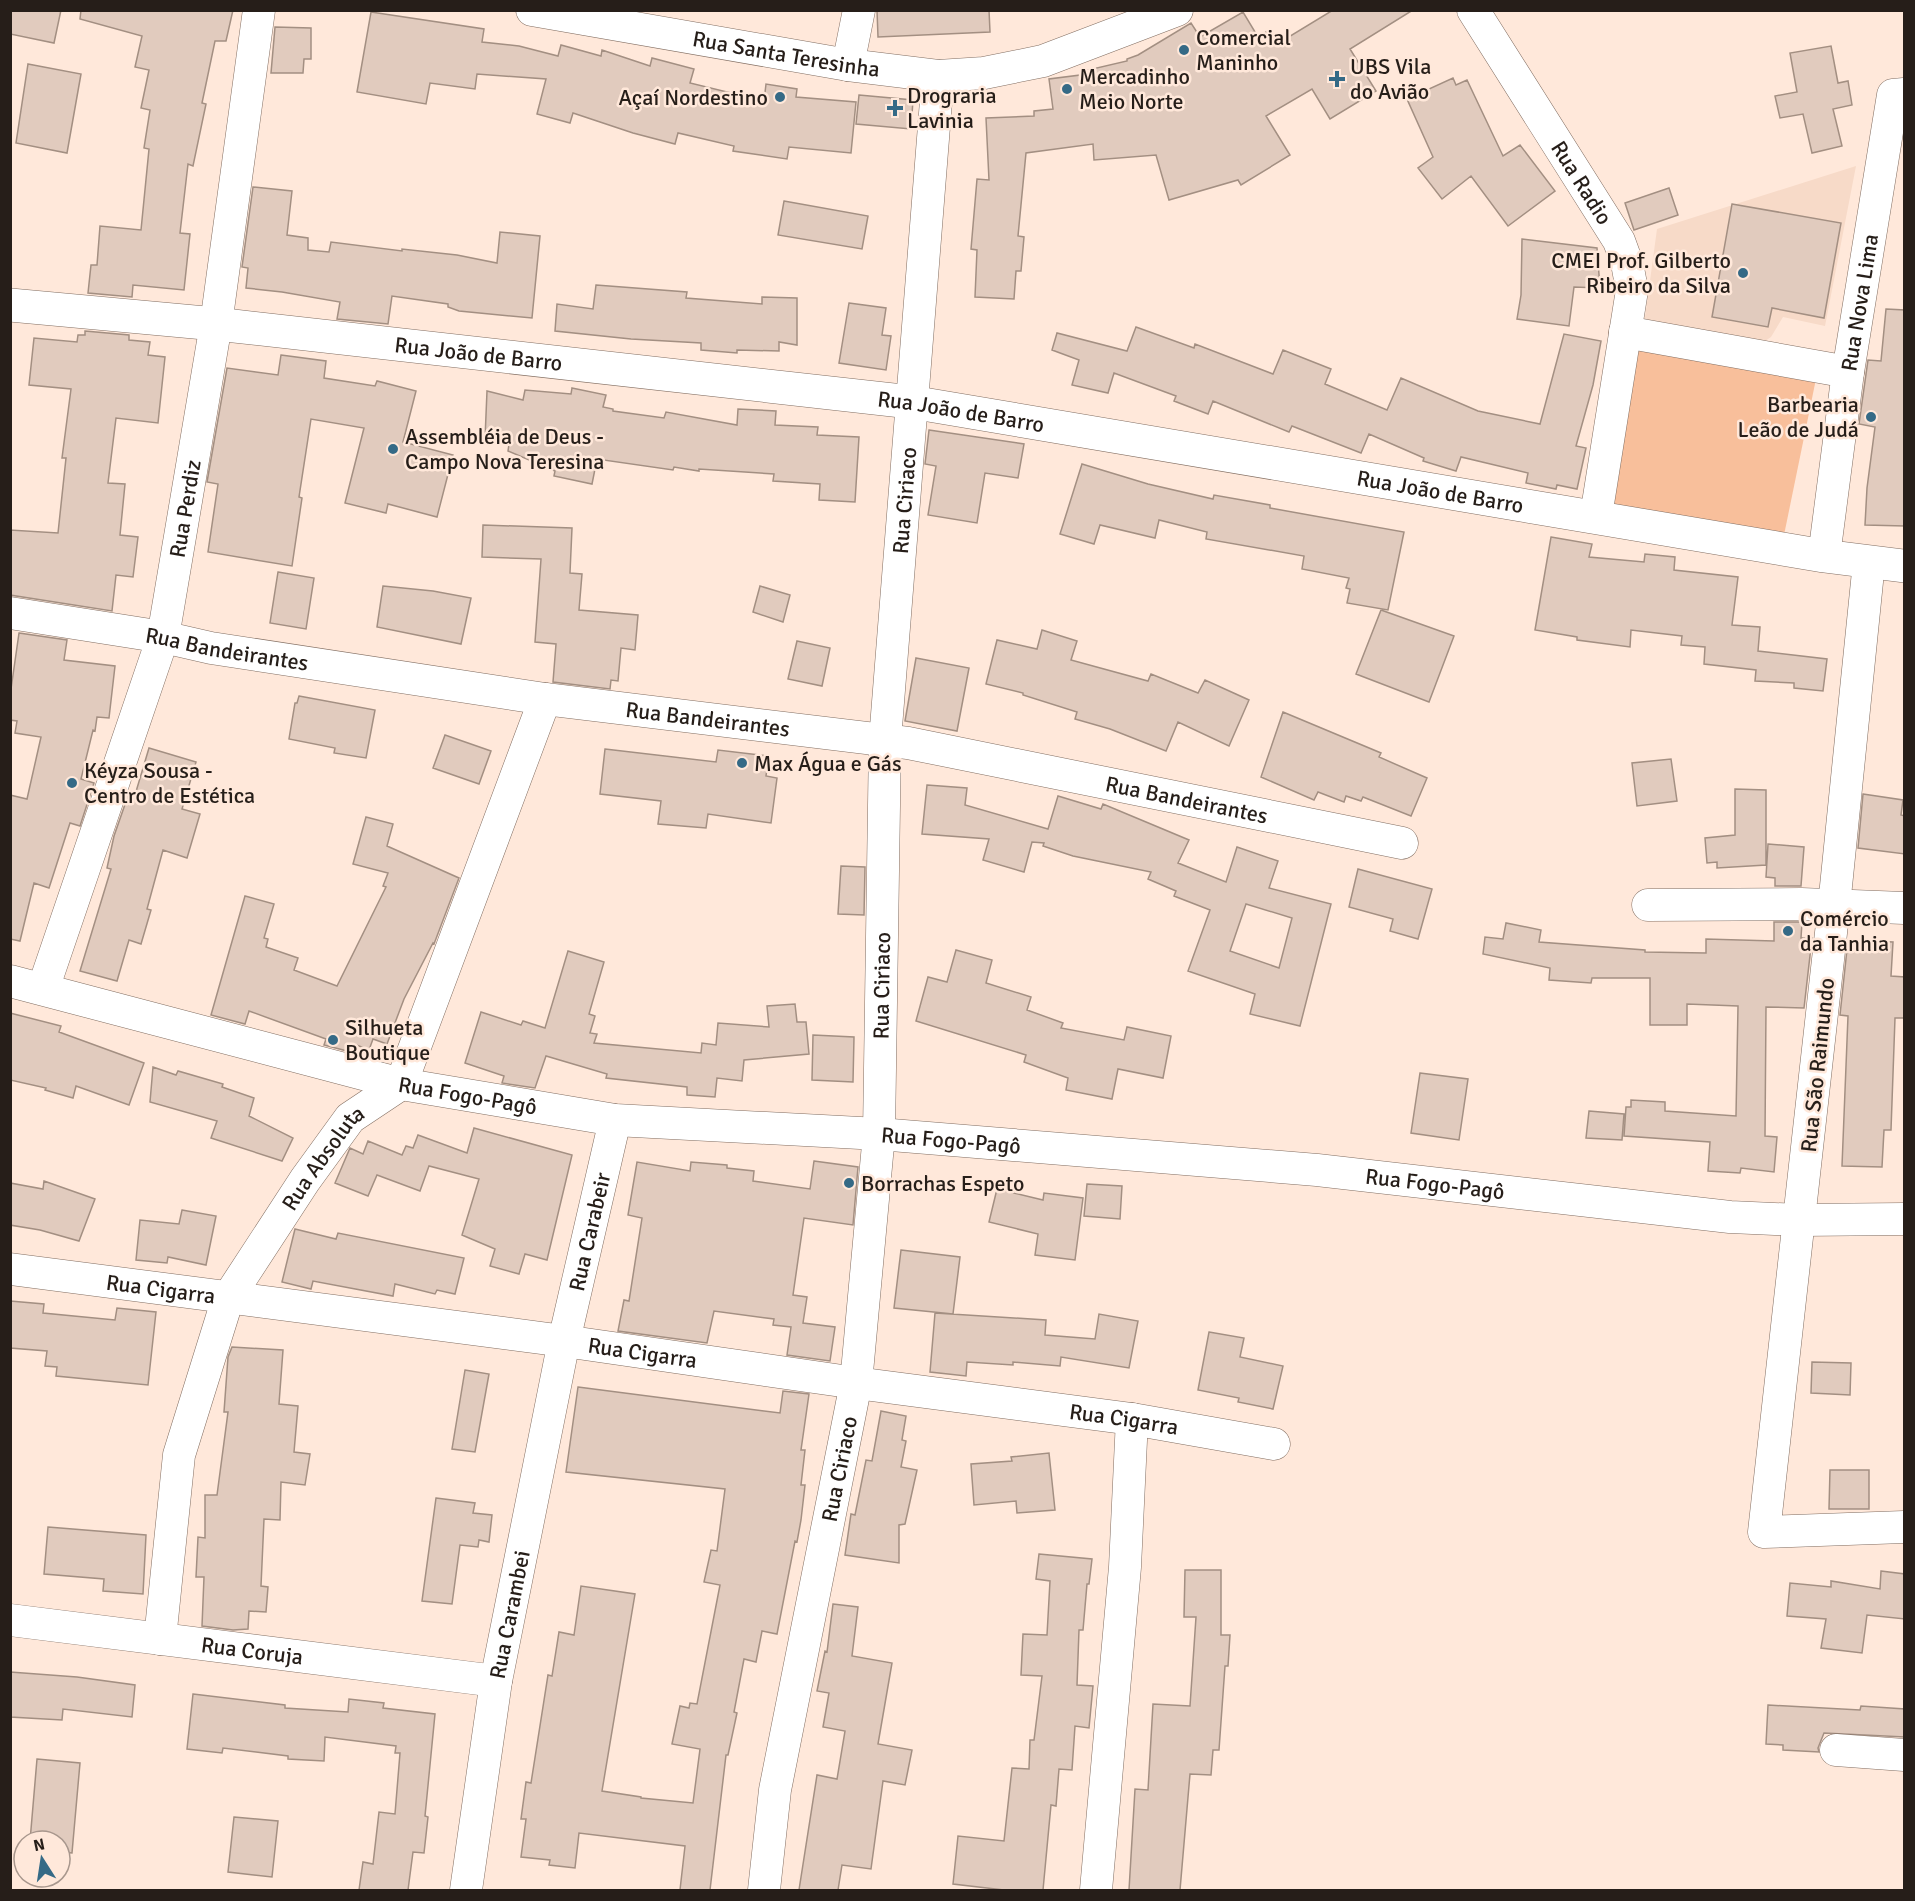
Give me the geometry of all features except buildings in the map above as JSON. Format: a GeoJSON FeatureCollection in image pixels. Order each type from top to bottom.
{"type":"FeatureCollection","features":[{"type":"Feature","properties":{"kind":"street","name":"Rua Perdiz"},"geometry":{"type":"LineString","coordinates":[[43,989],[163,637],[216,324],[259,10]]}},
{"type":"Feature","properties":{"kind":"street","name":"Rua Santa Teresinha"},"geometry":{"type":"LineString","coordinates":[[532,10],[848,65],[938,76],[984,73],[1043,61],[1177,10]]}},
{"type":"Feature","properties":{"kind":"street"},"geometry":{"type":"LineString","coordinates":[[848,65],[859,10]]}},
{"type":"Feature","properties":{"kind":"street","name":"Rua Radio"},"geometry":{"type":"LineString","coordinates":[[1473,10],[1619,241],[1627,263],[1632,290],[1596,516]]}},
{"type":"Feature","properties":{"kind":"street","name":"Rua Ciriaco"},"geometry":{"type":"LineString","coordinates":[[764,1890],[775,1790],[856,1383],[879,1134],[885,740],[910,402],[938,76]]}},
{"type":"Feature","properties":{"kind":"street","name":"Rua Nova Lima"},"geometry":{"type":"LineString","coordinates":[[1824,556],[1848,372],[1893,95],[1905,94]]}},
{"type":"Feature","properties":{"kind":"street","name":"Rua João de Barro"},"geometry":{"type":"LineString","coordinates":[[10,305],[216,324],[910,402],[1824,556],[1905,566]]}},
{"type":"Feature","properties":{"kind":"street"},"geometry":{"type":"LineString","coordinates":[[1625,332],[1848,372]]}},
{"type":"Feature","properties":{"kind":"street","name":"Rua São Raimundo"},"geometry":{"type":"LineString","coordinates":[[1869,562],[1834,906],[1764,1532],[1905,1527]]}},
{"type":"Feature","properties":{"kind":"street","name":"Rua Bandeirantes"},"geometry":{"type":"LineString","coordinates":[[10,614],[163,637],[211,648],[545,699],[885,740],[1402,843]]}},
{"type":"Feature","properties":{"kind":"street"},"geometry":{"type":"LineString","coordinates":[[401,1084],[545,699]]}},
{"type":"Feature","properties":{"kind":"street"},"geometry":{"type":"LineString","coordinates":[[1648,905],[1905,908]]}},
{"type":"Feature","properties":{"kind":"street","name":"Rua Fogo-Pagô"},"geometry":{"type":"LineString","coordinates":[[10,981],[401,1084],[615,1120],[879,1134],[1317,1170],[1730,1217],[1800,1220],[1905,1219]]}},
{"type":"Feature","properties":{"kind":"street","name":"Rua Absoluta"},"geometry":{"type":"LineString","coordinates":[[160,1639],[179,1455],[228,1298],[305,1180],[350,1118],[401,1084]]}},
{"type":"Feature","properties":{"kind":"street","name":"Rua Carabeir"},"geometry":{"type":"LineString","coordinates":[[564,1341],[615,1120]]}},
{"type":"Feature","properties":{"kind":"street","name":"Rua Cigarra"},"geometry":{"type":"LineString","coordinates":[[10,1269],[564,1341],[856,1383],[1132,1419],[1274,1444]]}},
{"type":"Feature","properties":{"kind":"street","name":"Rua Carambei"},"geometry":{"type":"LineString","coordinates":[[466,1890],[496,1682],[564,1341]]}},
{"type":"Feature","properties":{"kind":"street"},"geometry":{"type":"LineString","coordinates":[[1096,1890],[1122,1614],[1132,1419]]}},
{"type":"Feature","properties":{"kind":"street","name":"Rua Coruja"},"geometry":{"type":"LineString","coordinates":[[10,1620],[496,1682]]}},
{"type":"Feature","properties":{"kind":"street"},"geometry":{"type":"LineString","coordinates":[[1836,1749],[1905,1755]]}},
{"type":"Feature","properties":{"kind":"shaded area","name":"CMEI Prof. Gilberto Ribeiro da Silva"},"geometry":{"type":"Polygon","coordinates":[[[1856,166],[1825,326],[1783,317],[1771,337],[1753,349],[1644,325],[1657,229],[1856,166]]]}},
{"type":"Feature","properties":{"kind":"shaded area"},"geometry":{"type":"Polygon","coordinates":[[[1640,338],[1817,374],[1783,540],[1606,504],[1640,338]]]}},
{"type":"Feature","properties":{"kind":"place","name":"Comercial Maninho"},"geometry":{"type":"Point","coordinates":[1184,50]}},
{"type":"Feature","properties":{"kind":"place","name":"UBS Vila do Avião"},"geometry":{"type":"Point","coordinates":[1337,79]}},
{"type":"Feature","properties":{"kind":"place","name":"Mercadinho Meio Norte"},"geometry":{"type":"Point","coordinates":[1067,89]}},
{"type":"Feature","properties":{"kind":"place","name":"Açaí Nordestino"},"geometry":{"type":"Point","coordinates":[780,97]}},
{"type":"Feature","properties":{"kind":"place","name":"Drograria Lavinia"},"geometry":{"type":"Point","coordinates":[895,108]}},
{"type":"Feature","properties":{"kind":"place","name":"CMEI Prof. Gilberto Ribeiro da Silva"},"geometry":{"type":"Point","coordinates":[1743,273]}},
{"type":"Feature","properties":{"kind":"place","name":"Barbearia Leão de Judá"},"geometry":{"type":"Point","coordinates":[1871,417]}},
{"type":"Feature","properties":{"kind":"place","name":"Assembléia de Deus - Campo Nova Teresina"},"geometry":{"type":"Point","coordinates":[393,449]}},
{"type":"Feature","properties":{"kind":"place","name":"Max Água e Gás"},"geometry":{"type":"Point","coordinates":[742,763]}},
{"type":"Feature","properties":{"kind":"place","name":"Kéyza Sousa - Centro de Estética"},"geometry":{"type":"Point","coordinates":[72,783]}},
{"type":"Feature","properties":{"kind":"place","name":"Comércio da Tanhia"},"geometry":{"type":"Point","coordinates":[1788,931]}},
{"type":"Feature","properties":{"kind":"place","name":"Silhueta Boutique"},"geometry":{"type":"Point","coordinates":[333,1040]}},
{"type":"Feature","properties":{"kind":"place","name":"Borrachas Espeto"},"geometry":{"type":"Point","coordinates":[849,1183]}}]}
